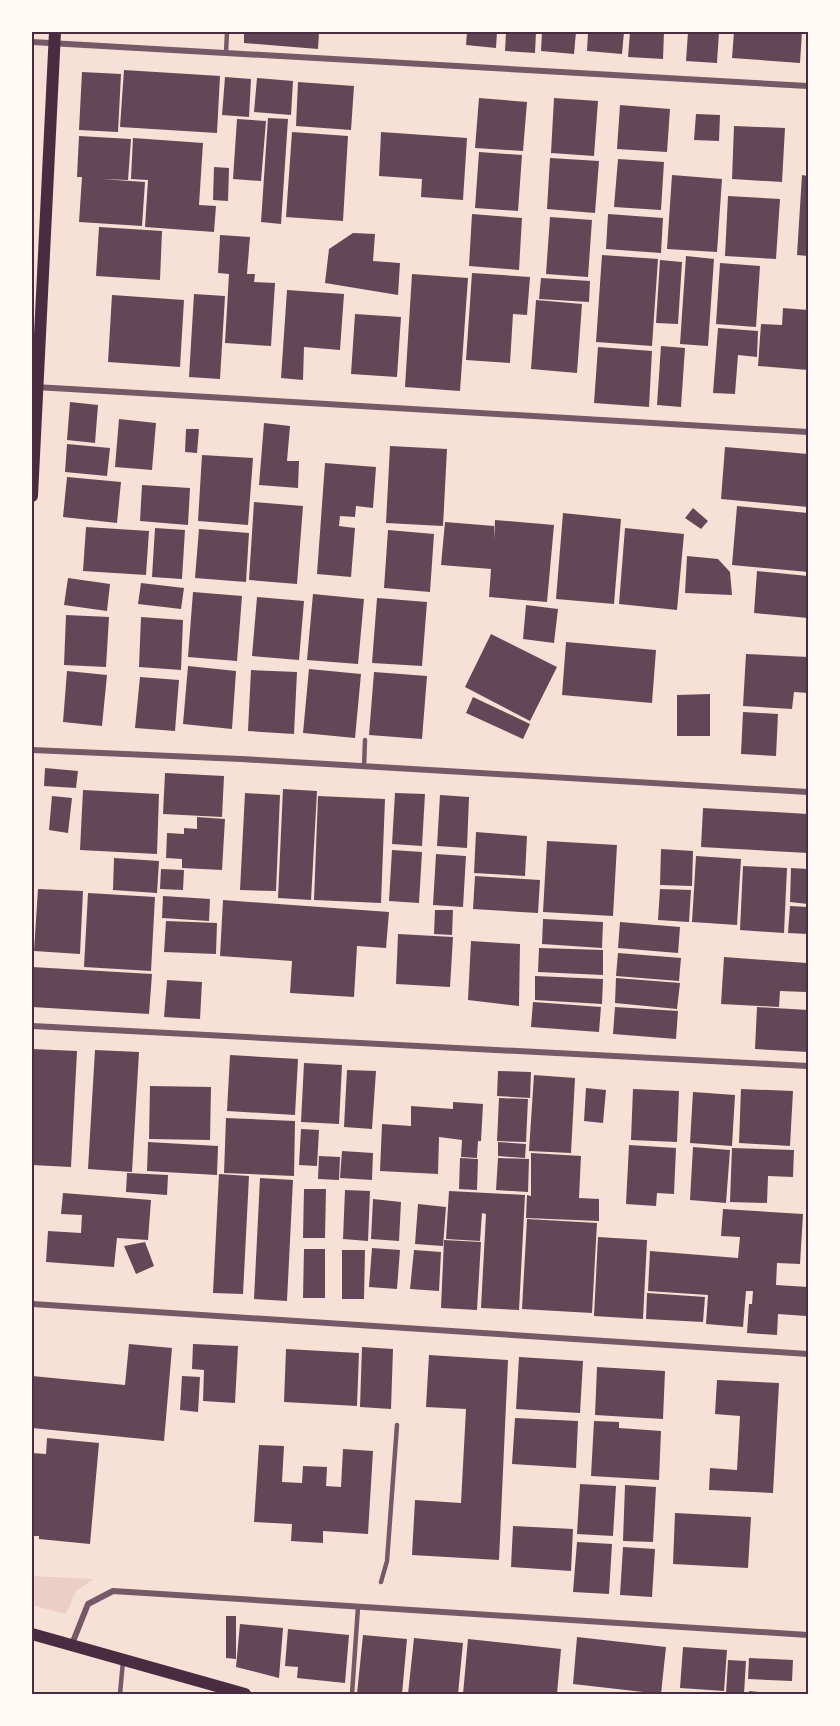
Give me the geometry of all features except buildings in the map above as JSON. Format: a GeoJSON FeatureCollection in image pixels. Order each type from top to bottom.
{"type":"FeatureCollection","features":[{"type":"Feature","properties":{"kind":"main road"},"geometry":{"type":"LineString","coordinates":[[32,496],[34,387],[55,38]]}},
{"type":"Feature","properties":{"kind":"main road"},"geometry":{"type":"LineString","coordinates":[[32,1634],[123,1659],[226,1692],[245,1695]]}},
{"type":"Feature","properties":{"kind":"street"},"geometry":{"type":"LineString","coordinates":[[32,42],[55,38],[226,53],[808,86]]}},
{"type":"Feature","properties":{"kind":"street"},"geometry":{"type":"LineString","coordinates":[[34,387],[808,432]]}},
{"type":"Feature","properties":{"kind":"street"},"geometry":{"type":"LineString","coordinates":[[32,750],[808,792]]}},
{"type":"Feature","properties":{"kind":"street"},"geometry":{"type":"LineString","coordinates":[[32,1026],[808,1066]]}},
{"type":"Feature","properties":{"kind":"street"},"geometry":{"type":"LineString","coordinates":[[32,1304],[808,1354]]}},
{"type":"Feature","properties":{"kind":"street"},"geometry":{"type":"LineString","coordinates":[[72,1644],[88,1605],[113,1591],[808,1635]]}},
{"type":"Feature","properties":{"kind":"lane"},"geometry":{"type":"LineString","coordinates":[[226,53],[227,32]]}},
{"type":"Feature","properties":{"kind":"lane"},"geometry":{"type":"LineString","coordinates":[[364,767],[365,740]]}},
{"type":"Feature","properties":{"kind":"lane"},"geometry":{"type":"LineString","coordinates":[[381,1582],[387,1561],[397,1425]]}},
{"type":"Feature","properties":{"kind":"lane"},"geometry":{"type":"LineString","coordinates":[[352,1695],[358,1607]]}},
{"type":"Feature","properties":{"kind":"lane"},"geometry":{"type":"LineString","coordinates":[[120,1695],[123,1659]]}},
{"type":"Feature","properties":{"kind":"shaded area"},"geometry":{"type":"Polygon","coordinates":[[[32,1576],[94,1579],[76,1591],[66,1614],[32,1605],[32,1576]]]}}]}
